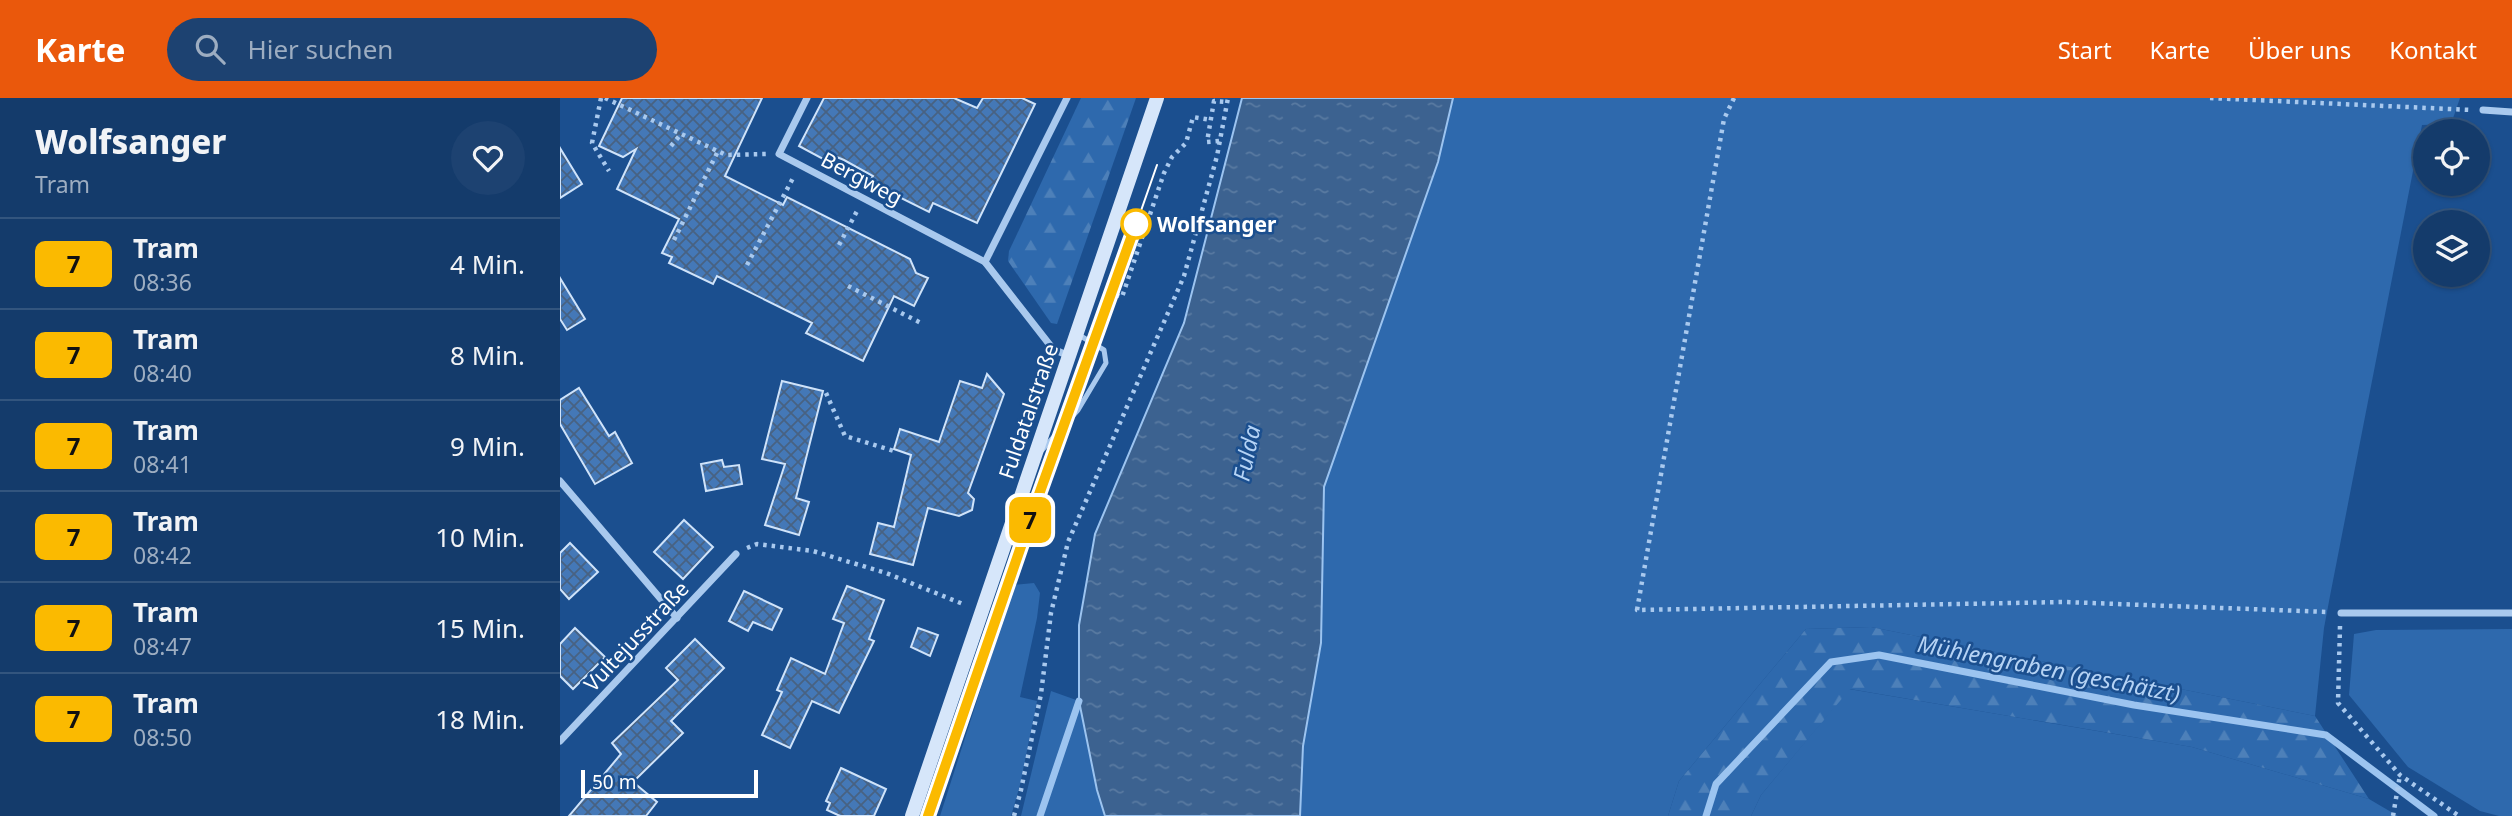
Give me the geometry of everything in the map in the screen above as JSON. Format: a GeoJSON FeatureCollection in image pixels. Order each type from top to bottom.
{"type":"FeatureCollection","features":[{"type":"Feature","properties":{"kind":"main road","name":"Fuldatalstraße"},"geometry":{"type":"LineString","coordinates":[[912,816],[1157,98]]}},
{"type":"Feature","properties":{"kind":"street"},"geometry":{"type":"LineString","coordinates":[[779,154],[807,98]]}},
{"type":"Feature","properties":{"kind":"street"},"geometry":{"type":"LineString","coordinates":[[985,261],[1067,98]]}},
{"type":"Feature","properties":{"kind":"street"},"geometry":{"type":"LineString","coordinates":[[2483,110],[2512,112]]}},
{"type":"Feature","properties":{"kind":"street","name":"Bergweg"},"geometry":{"type":"LineString","coordinates":[[779,154],[985,261],[1053,349],[1069,356]]}},
{"type":"Feature","properties":{"kind":"street"},"geometry":{"type":"LineString","coordinates":[[560,481],[677,618]]}},
{"type":"Feature","properties":{"kind":"street","name":"Vultejusstraße"},"geometry":{"type":"LineString","coordinates":[[560,741],[736,554]]}},
{"type":"Feature","properties":{"kind":"street"},"geometry":{"type":"LineString","coordinates":[[2341,613],[2512,613]]}},
{"type":"Feature","properties":{"kind":"lane"},"geometry":{"type":"LineString","coordinates":[[1035,457],[1078,410],[1106,363],[1104,350],[1096,342],[1077,333]]}},
{"type":"Feature","properties":{"kind":"path"},"geometry":{"type":"LineString","coordinates":[[609,171],[592,143],[603,98],[726,155],[779,154]]}},
{"type":"Feature","properties":{"kind":"path"},"geometry":{"type":"LineString","coordinates":[[1734,98],[1724,119],[1637,610],[2065,602],[2341,613],[2338,703],[2400,775],[2459,816]]}},
{"type":"Feature","properties":{"kind":"path"},"geometry":{"type":"LineString","coordinates":[[2209,98],[2483,110]]}},
{"type":"Feature","properties":{"kind":"path"},"geometry":{"type":"LineString","coordinates":[[1013,816],[1041,694],[1051,613],[1068,542],[1184,276],[1219,141],[1227,100],[1214,101],[1207,142],[1219,141]]}},
{"type":"Feature","properties":{"kind":"path"},"geometry":{"type":"LineString","coordinates":[[1092,287],[1122,297],[1164,173],[1172,157],[1186,143],[1193,117],[1211,120]]}},
{"type":"Feature","properties":{"kind":"path"},"geometry":{"type":"LineString","coordinates":[[671,146],[681,134]]}},
{"type":"Feature","properties":{"kind":"path"},"geometry":{"type":"LineString","coordinates":[[674,240],[718,151]]}},
{"type":"Feature","properties":{"kind":"path"},"geometry":{"type":"LineString","coordinates":[[747,265],[800,165]]}},
{"type":"Feature","properties":{"kind":"path"},"geometry":{"type":"LineString","coordinates":[[839,245],[864,198]]}},
{"type":"Feature","properties":{"kind":"path"},"geometry":{"type":"LineString","coordinates":[[848,286],[923,324]]}},
{"type":"Feature","properties":{"kind":"path"},"geometry":{"type":"LineString","coordinates":[[826,393],[845,436],[894,451]]}},
{"type":"Feature","properties":{"kind":"path"},"geometry":{"type":"LineString","coordinates":[[736,554],[757,544],[813,551],[886,573],[963,604]]}},
{"type":"Feature","properties":{"kind":"path"},"geometry":{"type":"LineString","coordinates":[[2393,816],[2400,775]]}},
{"type":"Feature","properties":{"kind":"green space"},"geometry":{"type":"Polygon","coordinates":[[[1081,98],[1136,98],[1057,324],[1051,323],[1008,261],[1009,251],[1081,98]]]}},
{"type":"Feature","properties":{"kind":"green space"},"geometry":{"type":"Polygon","coordinates":[[[1453,98],[2460,98],[2453,119],[2413,119],[2413,171],[2324,628],[2315,716],[1871,627],[1806,629],[1679,781],[1668,816],[1300,816],[1303,746],[1321,643],[1324,487],[1438,162],[1453,98]]]}},
{"type":"Feature","properties":{"kind":"green space"},"geometry":{"type":"Polygon","coordinates":[[[1034,583],[1040,593],[1037,618],[1020,697],[1037,701],[1011,816],[940,816],[1014,585],[1034,583]]]}},
{"type":"Feature","properties":{"kind":"green space"},"geometry":{"type":"Polygon","coordinates":[[[1871,627],[2315,716],[2369,799],[2192,747],[1850,689],[1761,795],[1751,816],[1668,816],[1679,781],[1806,629],[1871,627]]]}},
{"type":"Feature","properties":{"kind":"green space"},"geometry":{"type":"Polygon","coordinates":[[[2512,629],[2512,816],[2499,816],[2480,811],[2408,767],[2349,695],[2354,634],[2376,630],[2512,629]]]}},
{"type":"Feature","properties":{"kind":"green space"},"geometry":{"type":"Polygon","coordinates":[[[1849,689],[2192,747],[2369,799],[2398,816],[1751,816],[1761,795],[1849,689]]]}},
{"type":"Feature","properties":{"kind":"green space"},"geometry":{"type":"Polygon","coordinates":[[[1051,691],[1079,701],[1105,816],[1021,816],[1051,691]]]}},
{"type":"Feature","properties":{"kind":"water","name":"Fulda"},"geometry":{"type":"Polygon","coordinates":[[[1242,98],[1453,98],[1438,162],[1324,487],[1321,643],[1303,746],[1300,816],[1105,816],[1079,701],[1079,625],[1095,534],[1184,323],[1242,98]]]}},
{"type":"Feature","properties":{"kind":"building"},"geometry":{"type":"Polygon","coordinates":[[[622,98],[762,98],[725,176],[783,205],[787,197],[910,259],[916,273],[928,278],[914,306],[894,296],[863,361],[806,333],[812,323],[717,276],[713,284],[669,263],[672,257],[662,253],[679,219],[617,189],[636,149],[623,157],[599,146],[622,98]]]}},
{"type":"Feature","properties":{"kind":"building"},"geometry":{"type":"Polygon","coordinates":[[[824,98],[954,98],[977,108],[983,98],[1022,98],[1035,104],[977,223],[933,203],[929,212],[869,182],[873,176],[844,160],[827,153],[823,159],[799,146],[824,98]]]}},
{"type":"Feature","properties":{"kind":"building"},"geometry":{"type":"Polygon","coordinates":[[[560,148],[582,184],[560,198],[560,148]]]}},
{"type":"Feature","properties":{"kind":"building"},"geometry":{"type":"Polygon","coordinates":[[[560,278],[585,319],[567,330],[560,319],[560,278]]]}},
{"type":"Feature","properties":{"kind":"building"},"geometry":{"type":"Polygon","coordinates":[[[987,374],[1004,394],[968,493],[974,499],[972,510],[959,516],[928,508],[913,565],[870,554],[878,523],[894,527],[911,455],[894,449],[900,429],[939,442],[960,381],[982,388],[987,374]]]}},
{"type":"Feature","properties":{"kind":"building"},"geometry":{"type":"Polygon","coordinates":[[[782,381],[823,391],[796,498],[809,502],[799,535],[765,525],[785,464],[762,459],[782,381]]]}},
{"type":"Feature","properties":{"kind":"building"},"geometry":{"type":"Polygon","coordinates":[[[579,388],[609,436],[615,432],[632,463],[595,484],[560,424],[560,400],[579,388]]]}},
{"type":"Feature","properties":{"kind":"building"},"geometry":{"type":"Polygon","coordinates":[[[722,460],[724,467],[739,465],[742,484],[706,491],[701,464],[722,460]]]}},
{"type":"Feature","properties":{"kind":"building"},"geometry":{"type":"Polygon","coordinates":[[[684,520],[713,547],[683,579],[654,552],[684,520]]]}},
{"type":"Feature","properties":{"kind":"building"},"geometry":{"type":"Polygon","coordinates":[[[570,543],[598,572],[569,599],[560,589],[560,553],[570,543]]]}},
{"type":"Feature","properties":{"kind":"building"},"geometry":{"type":"Polygon","coordinates":[[[847,586],[884,600],[869,639],[874,641],[839,713],[812,701],[790,748],[762,735],[782,692],[777,690],[791,658],[825,674],[844,623],[833,619],[847,586]]]}},
{"type":"Feature","properties":{"kind":"building"},"geometry":{"type":"Polygon","coordinates":[[[744,591],[782,609],[772,630],[753,622],[748,631],[729,621],[744,591]]]}},
{"type":"Feature","properties":{"kind":"building"},"geometry":{"type":"Polygon","coordinates":[[[575,628],[605,657],[573,689],[560,676],[560,644],[575,628]]]}},
{"type":"Feature","properties":{"kind":"building"},"geometry":{"type":"Polygon","coordinates":[[[918,628],[938,635],[930,656],[911,647],[918,628]]]}},
{"type":"Feature","properties":{"kind":"building"},"geometry":{"type":"Polygon","coordinates":[[[695,639],[724,668],[671,721],[683,733],[633,782],[657,802],[646,816],[569,816],[621,754],[612,743],[678,680],[666,668],[695,639]]]}},
{"type":"Feature","properties":{"kind":"building"},"geometry":{"type":"Polygon","coordinates":[[[841,768],[886,789],[874,816],[840,816],[827,810],[830,803],[826,801],[841,768]]]}},
{"type":"Feature","properties":{"kind":"waterway","name":"Mühlengraben (geschätzt)"},"geometry":{"type":"LineString","coordinates":[[1706,816],[1716,784],[1831,662],[1879,655],[2134,705],[2326,735],[2434,816]]}},
{"type":"Feature","properties":{"kind":"waterway"},"geometry":{"type":"LineString","coordinates":[[1040,816],[1079,701]]}},
{"type":"Feature","properties":{"kind":"tram line"},"geometry":{"type":"LineString","coordinates":[[928,816],[1157,165]]}},
{"type":"Feature","properties":{"kind":"tram line","name":"7"},"geometry":{"type":"LineString","coordinates":[[928,816],[1136,224]]}},
{"type":"Feature","properties":{"kind":"place","name":"Wolfsanger"},"geometry":{"type":"Point","coordinates":[1136,224]}}]}
